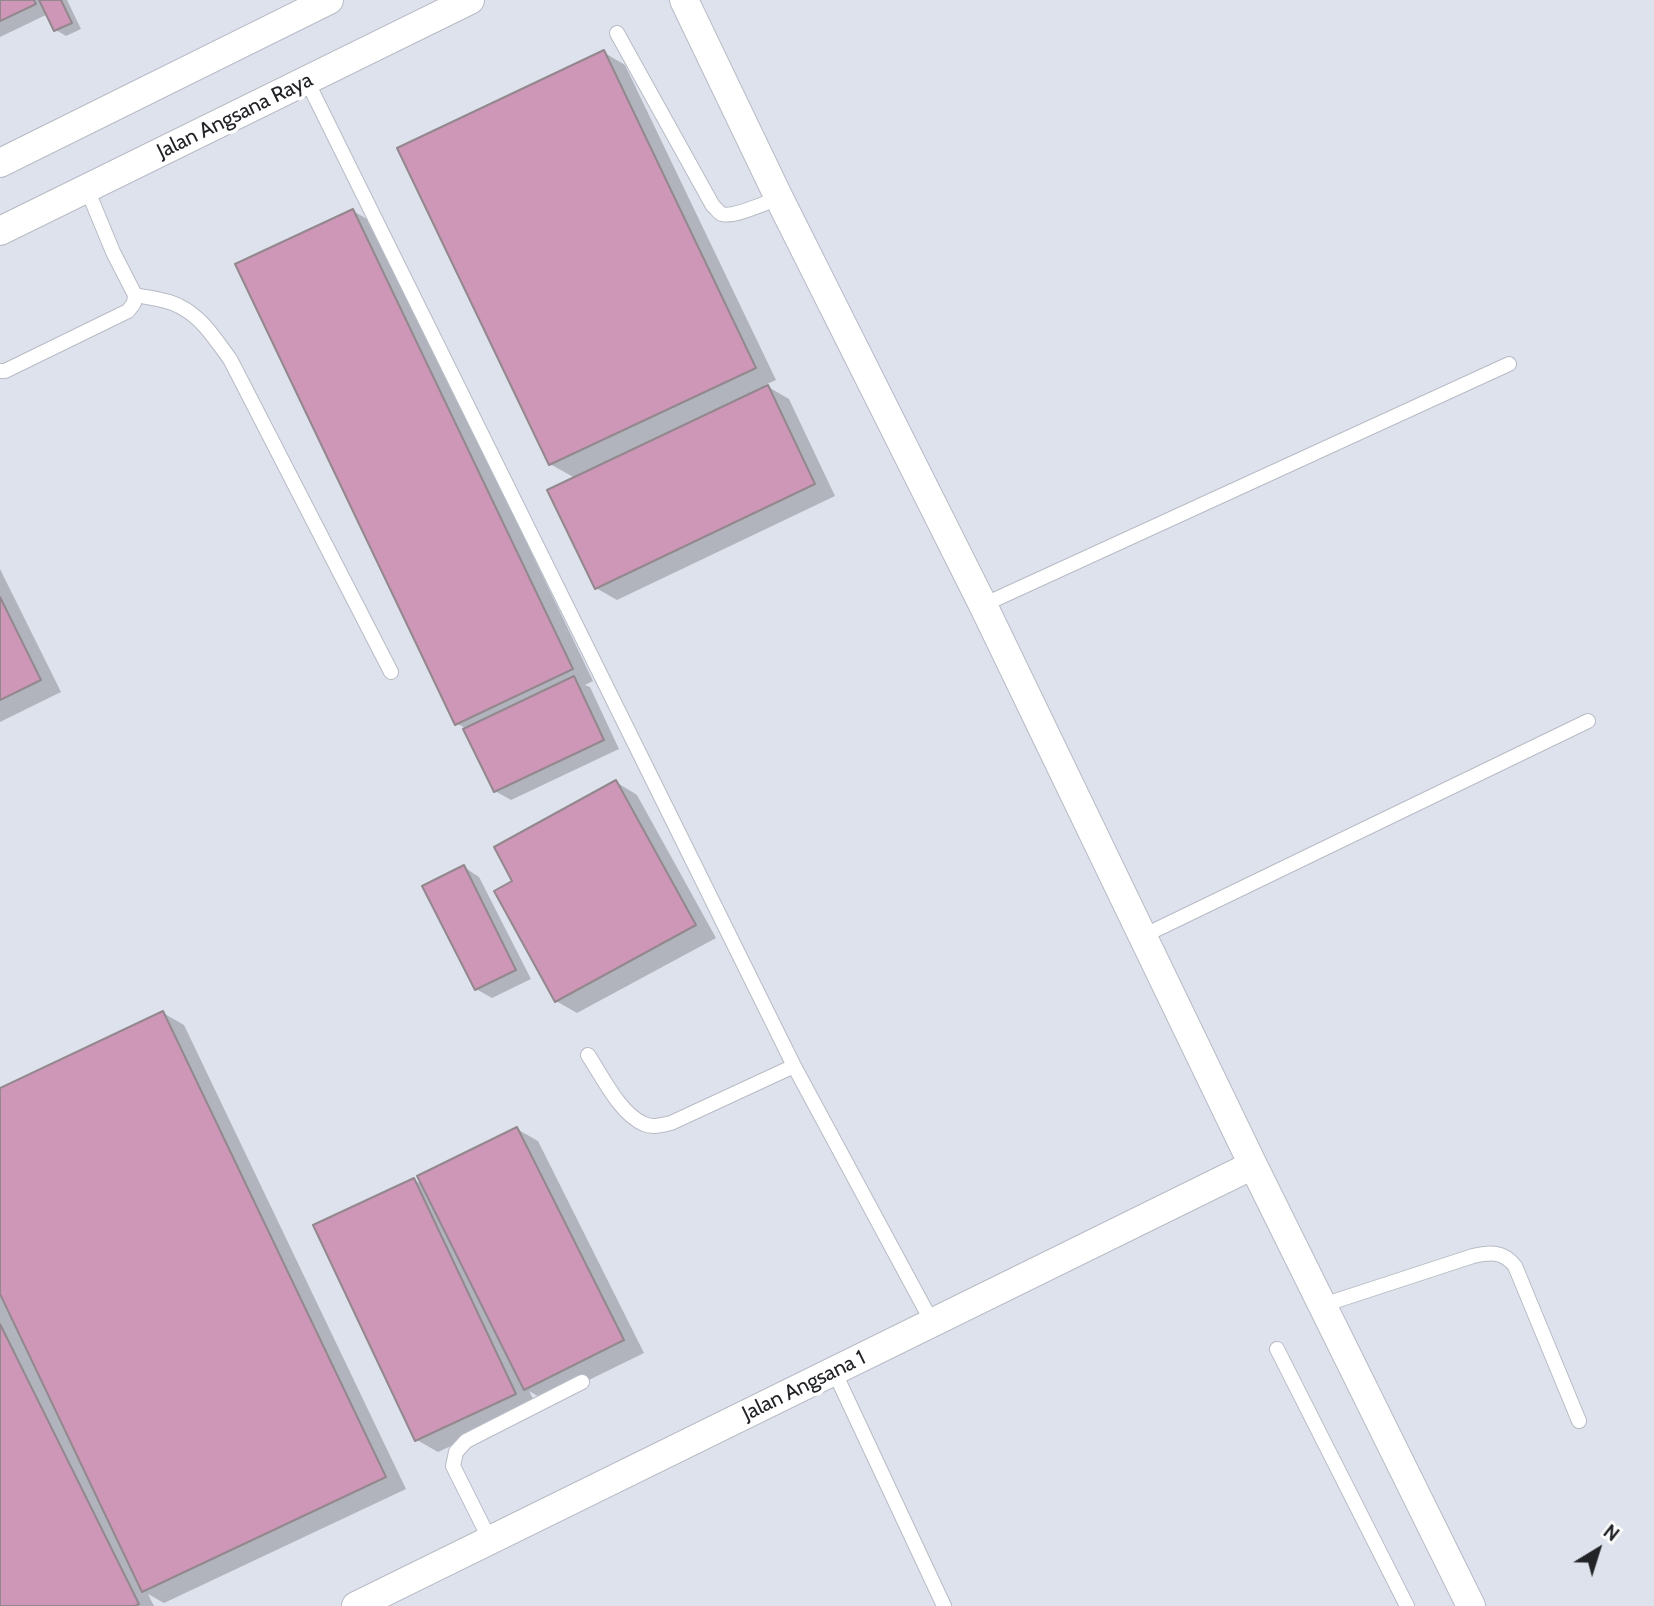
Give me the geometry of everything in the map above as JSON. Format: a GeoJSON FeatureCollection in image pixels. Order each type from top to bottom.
{"type":"FeatureCollection","features":[{"type":"Feature","properties":{"kind":"street"},"geometry":{"type":"LineString","coordinates":[[0,163],[329,0]]}},
{"type":"Feature","properties":{"kind":"street","name":"Jalan Angsana Raya"},"geometry":{"type":"LineString","coordinates":[[0,231],[470,0]]}},
{"type":"Feature","properties":{"kind":"street"},"geometry":{"type":"LineString","coordinates":[[684,0],[779,198],[983,605],[1253,1165],[1471,1606]]}},
{"type":"Feature","properties":{"kind":"street","name":"Jalan Angsana 1"},"geometry":{"type":"LineString","coordinates":[[356,1606],[1253,1165]]}},
{"type":"Feature","properties":{"kind":"lane"},"geometry":{"type":"LineString","coordinates":[[617,33],[713,206],[723,215],[733,214],[779,198]]}},
{"type":"Feature","properties":{"kind":"lane"},"geometry":{"type":"LineString","coordinates":[[307,80],[794,1066],[932,1322]]}},
{"type":"Feature","properties":{"kind":"lane"},"geometry":{"type":"LineString","coordinates":[[0,371],[5,371],[128,311],[134,303],[135,295],[113,252],[87,189]]}},
{"type":"Feature","properties":{"kind":"lane"},"geometry":{"type":"LineString","coordinates":[[135,295],[178,305],[193,315],[208,329],[230,359],[391,671]]}},
{"type":"Feature","properties":{"kind":"lane"},"geometry":{"type":"LineString","coordinates":[[983,605],[1509,364]]}},
{"type":"Feature","properties":{"kind":"lane"},"geometry":{"type":"LineString","coordinates":[[1143,936],[1588,721]]}},
{"type":"Feature","properties":{"kind":"lane"},"geometry":{"type":"LineString","coordinates":[[589,1055],[620,1104],[644,1124],[657,1126],[671,1123],[794,1066]]}},
{"type":"Feature","properties":{"kind":"lane"},"geometry":{"type":"LineString","coordinates":[[1323,1305],[1473,1256],[1490,1252],[1500,1254],[1515,1266],[1579,1421]]}},
{"type":"Feature","properties":{"kind":"lane"},"geometry":{"type":"LineString","coordinates":[[1277,1349],[1407,1606]]}},
{"type":"Feature","properties":{"kind":"lane"},"geometry":{"type":"LineString","coordinates":[[834,1371],[944,1606]]}},
{"type":"Feature","properties":{"kind":"lane"},"geometry":{"type":"LineString","coordinates":[[490,1540],[453,1466],[456,1452],[466,1441],[582,1382]]}},
{"type":"Feature","properties":{"kind":"building"},"geometry":{"type":"Polygon","coordinates":[[[0,0],[34,0],[36,4],[0,21],[0,0]]]}},
{"type":"Feature","properties":{"kind":"building"},"geometry":{"type":"Polygon","coordinates":[[[39,0],[61,0],[72,23],[54,31],[39,0]]]}},
{"type":"Feature","properties":{"kind":"building"},"geometry":{"type":"Polygon","coordinates":[[[604,50],[756,368],[549,465],[397,148],[604,50]]]}},
{"type":"Feature","properties":{"kind":"building"},"geometry":{"type":"Polygon","coordinates":[[[353,209],[573,669],[455,725],[235,264],[353,209]]]}},
{"type":"Feature","properties":{"kind":"building"},"geometry":{"type":"Polygon","coordinates":[[[768,385],[815,484],[595,589],[547,490],[768,385]]]}},
{"type":"Feature","properties":{"kind":"building"},"geometry":{"type":"Polygon","coordinates":[[[0,597],[41,680],[0,700],[0,597]]]}},
{"type":"Feature","properties":{"kind":"building"},"geometry":{"type":"Polygon","coordinates":[[[574,676],[604,740],[494,792],[463,729],[574,676]]]}},
{"type":"Feature","properties":{"kind":"building"},"geometry":{"type":"Polygon","coordinates":[[[616,780],[696,925],[555,1002],[494,891],[512,881],[494,847],[616,780]]]}},
{"type":"Feature","properties":{"kind":"building"},"geometry":{"type":"Polygon","coordinates":[[[464,865],[516,970],[475,990],[422,886],[464,865]]]}},
{"type":"Feature","properties":{"kind":"building"},"geometry":{"type":"Polygon","coordinates":[[[163,1011],[386,1477],[142,1592],[0,1294],[0,1088],[163,1011]]]}},
{"type":"Feature","properties":{"kind":"building"},"geometry":{"type":"Polygon","coordinates":[[[517,1127],[624,1340],[524,1390],[417,1176],[517,1127]]]}},
{"type":"Feature","properties":{"kind":"building"},"geometry":{"type":"Polygon","coordinates":[[[414,1178],[516,1394],[415,1441],[313,1225],[414,1178]]]}},
{"type":"Feature","properties":{"kind":"building"},"geometry":{"type":"Polygon","coordinates":[[[0,1324],[139,1604],[135,1606],[0,1606],[0,1324]]]}}]}
